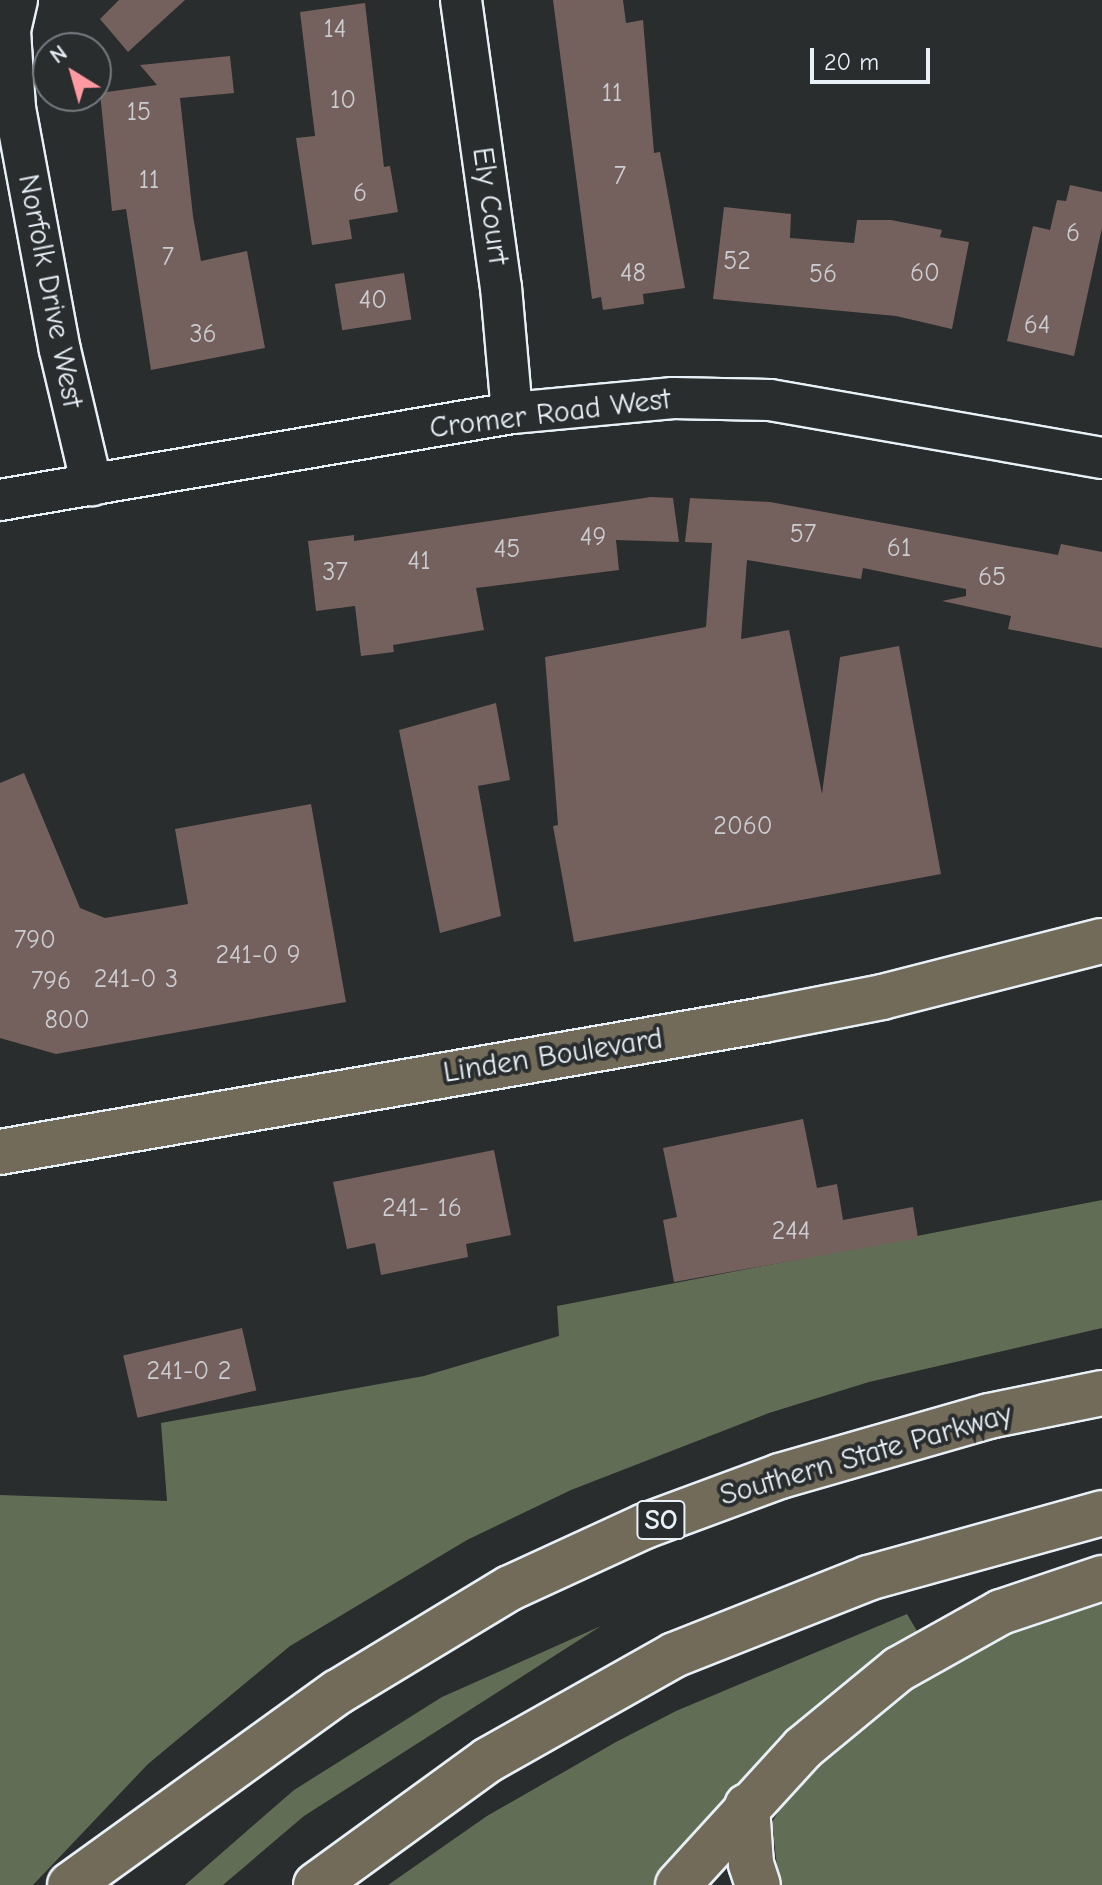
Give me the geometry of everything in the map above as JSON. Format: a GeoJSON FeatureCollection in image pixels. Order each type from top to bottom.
{"type":"FeatureCollection","features":[{"type":"Feature","properties":{"kind":"main road","name":"Linden Boulevard"},"geometry":{"type":"LineString","coordinates":[[0,1152],[764,1020],[882,997],[1102,941]]}},
{"type":"Feature","properties":{"kind":"main road","name":"Southern State Parkway"},"geometry":{"type":"LineString","coordinates":[[264,1750],[338,1692],[442,1626],[645,1526],[780,1476],[905,1438],[1102,1393]]}},
{"type":"Feature","properties":{"kind":"main road"},"geometry":{"type":"LineString","coordinates":[[316,1885],[488,1760],[674,1655],[855,1582],[1102,1513]]}},
{"type":"Feature","properties":{"kind":"main road"},"geometry":{"type":"LineString","coordinates":[[678,1885],[747,1806],[832,1722],[934,1647],[1001,1612],[1102,1578]]}},
{"type":"Feature","properties":{"kind":"main road"},"geometry":{"type":"LineString","coordinates":[[70,1885],[264,1750]]}},
{"type":"Feature","properties":{"kind":"main road"},"geometry":{"type":"LineString","coordinates":[[125,1885],[264,1750]]}},
{"type":"Feature","properties":{"kind":"main road"},"geometry":{"type":"LineString","coordinates":[[747,1806],[751,1864],[758,1885]]}},
{"type":"Feature","properties":{"kind":"street","name":"Norfolk Drive West"},"geometry":{"type":"LineString","coordinates":[[17,0],[10,31],[15,108],[60,350],[92,485]]}},
{"type":"Feature","properties":{"kind":"street","name":"Ely Court"},"geometry":{"type":"LineString","coordinates":[[461,0],[501,287],[512,413]]}},
{"type":"Feature","properties":{"kind":"street","name":"Cromer Road West"},"geometry":{"type":"LineString","coordinates":[[0,500],[512,413],[673,398],[770,400],[1102,458]]}},
{"type":"Feature","properties":{"kind":"green space"},"geometry":{"type":"Polygon","coordinates":[[[1102,1200],[1102,1328],[869,1382],[769,1413],[571,1490],[467,1540],[290,1646],[148,1764],[33,1885],[0,1885],[0,1495],[167,1501],[161,1423],[424,1376],[559,1336],[557,1306],[1102,1200]]]}},
{"type":"Feature","properties":{"kind":"green space"},"geometry":{"type":"Polygon","coordinates":[[[1102,1591],[1102,1885],[779,1885],[772,1822],[797,1781],[914,1685],[982,1640],[1102,1591]]]}},
{"type":"Feature","properties":{"kind":"green space"},"geometry":{"type":"Polygon","coordinates":[[[907,1614],[917,1631],[877,1661],[709,1821],[655,1885],[388,1885],[487,1816],[616,1742],[676,1711],[907,1614]]]}},
{"type":"Feature","properties":{"kind":"green space"},"geometry":{"type":"Polygon","coordinates":[[[601,1626],[304,1816],[223,1885],[185,1885],[294,1790],[442,1697],[601,1626]]]}},
{"type":"Feature","properties":{"kind":"building"},"geometry":{"type":"Polygon","coordinates":[[[119,0],[185,0],[128,52],[100,19],[119,0]]]}},
{"type":"Feature","properties":{"kind":"building"},"geometry":{"type":"Polygon","coordinates":[[[553,0],[623,0],[626,23],[643,20],[654,153],[660,152],[685,288],[643,294],[644,304],[603,310],[601,297],[592,299],[553,0]]]}},
{"type":"Feature","properties":{"kind":"building"},"geometry":{"type":"Polygon","coordinates":[[[365,3],[384,167],[390,166],[398,212],[349,220],[352,239],[312,245],[296,138],[315,136],[300,12],[365,3]]]}},
{"type":"Feature","properties":{"kind":"building"},"geometry":{"type":"Polygon","coordinates":[[[230,56],[234,93],[180,98],[193,216],[201,261],[247,251],[265,348],[151,370],[126,209],[112,211],[102,112],[112,112],[112,91],[157,85],[140,65],[230,56]]]}},
{"type":"Feature","properties":{"kind":"building"},"geometry":{"type":"Polygon","coordinates":[[[1070,185],[1102,192],[1102,228],[1074,356],[1007,341],[1033,226],[1050,230],[1057,200],[1066,201],[1070,185]]]}},
{"type":"Feature","properties":{"kind":"building"},"geometry":{"type":"Polygon","coordinates":[[[724,207],[791,214],[790,238],[854,243],[857,220],[891,220],[942,230],[940,237],[969,242],[952,329],[896,316],[713,299],[724,207]]]}},
{"type":"Feature","properties":{"kind":"building"},"geometry":{"type":"Polygon","coordinates":[[[404,273],[411,319],[342,330],[335,284],[404,273]]]}},
{"type":"Feature","properties":{"kind":"building"},"geometry":{"type":"Polygon","coordinates":[[[651,497],[673,498],[679,542],[616,540],[619,570],[476,588],[484,630],[393,645],[394,652],[361,656],[355,606],[316,611],[308,541],[354,535],[354,541],[651,497]]]}},
{"type":"Feature","properties":{"kind":"building"},"geometry":{"type":"Polygon","coordinates":[[[690,498],[770,502],[1058,555],[1061,544],[1102,552],[1102,648],[1008,629],[1011,616],[942,601],[966,596],[966,589],[863,568],[861,579],[747,560],[741,639],[789,630],[822,794],[840,657],[899,646],[941,874],[574,942],[553,826],[558,825],[545,657],[706,627],[712,543],[685,542],[690,498]]]}},
{"type":"Feature","properties":{"kind":"building"},"geometry":{"type":"Polygon","coordinates":[[[496,703],[510,780],[478,786],[501,916],[440,933],[399,730],[496,703]]]}},
{"type":"Feature","properties":{"kind":"building"},"geometry":{"type":"Polygon","coordinates":[[[24,773],[80,908],[105,918],[188,904],[175,829],[311,804],[346,1002],[56,1054],[0,1038],[0,783],[24,773]]]}},
{"type":"Feature","properties":{"kind":"building"},"geometry":{"type":"Polygon","coordinates":[[[803,1119],[817,1188],[837,1184],[843,1220],[913,1207],[918,1238],[674,1282],[663,1220],[677,1217],[663,1148],[803,1119]]]}},
{"type":"Feature","properties":{"kind":"building"},"geometry":{"type":"Polygon","coordinates":[[[494,1150],[511,1235],[466,1244],[468,1257],[381,1275],[375,1243],[347,1249],[333,1182],[494,1150]]]}},
{"type":"Feature","properties":{"kind":"building"},"geometry":{"type":"Polygon","coordinates":[[[242,1328],[256,1390],[138,1418],[123,1355],[242,1328]]]}}]}
